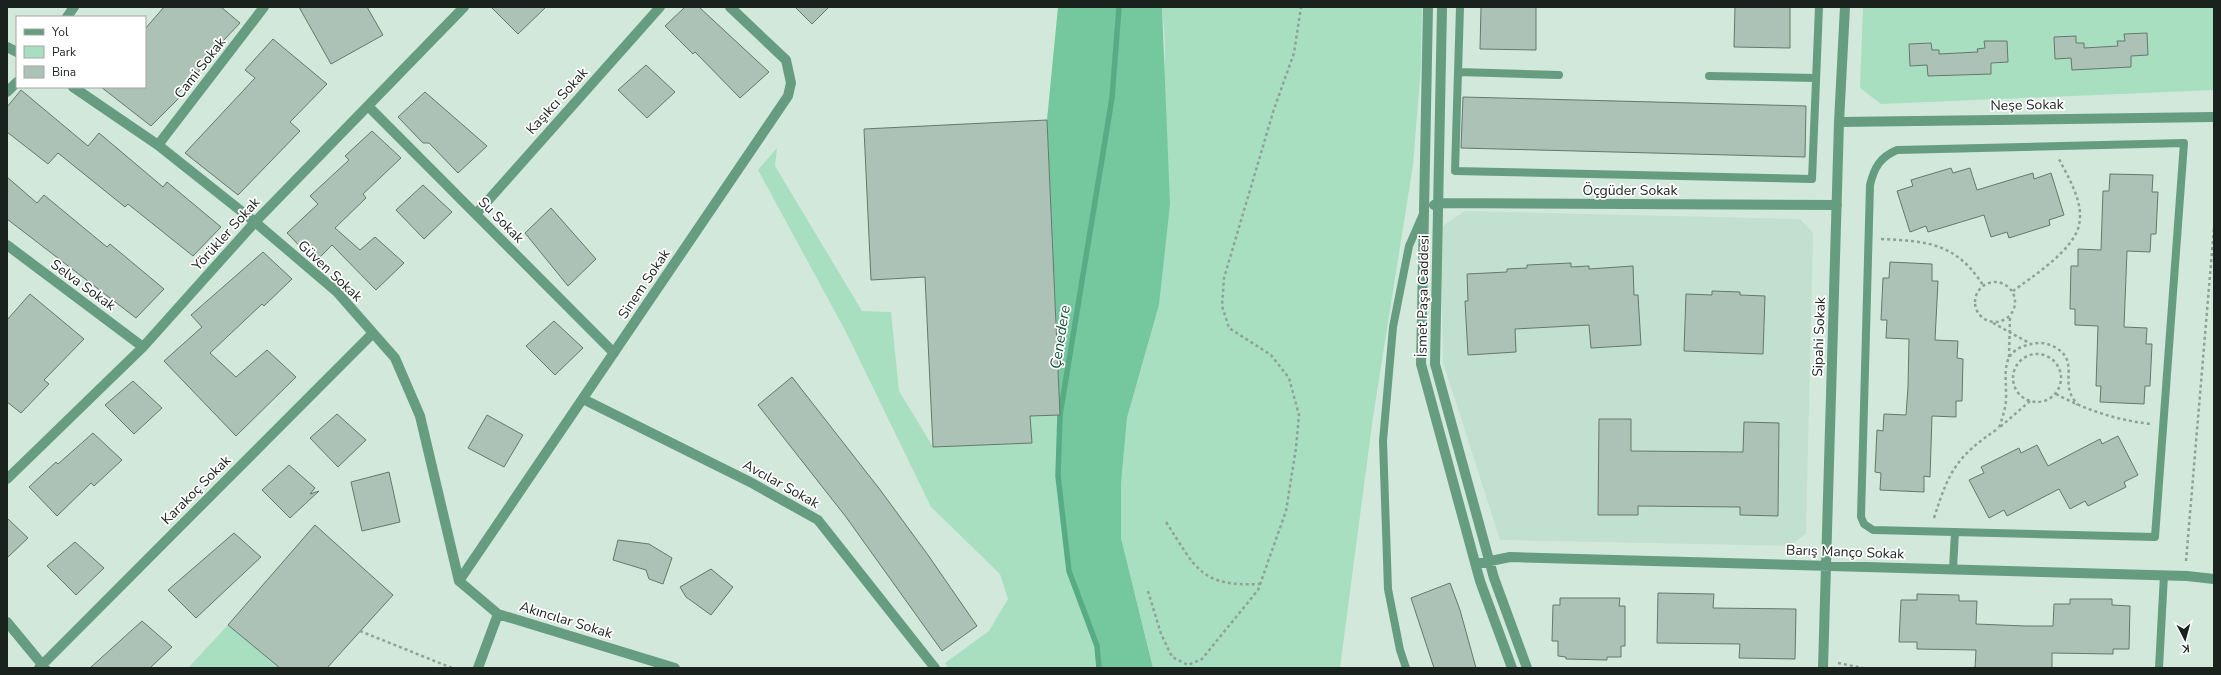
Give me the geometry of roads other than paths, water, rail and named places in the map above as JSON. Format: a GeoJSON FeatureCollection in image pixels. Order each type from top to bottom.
{"type":"FeatureCollection","features":[{"type":"Feature","properties":{"kind":"street"},"geometry":{"type":"LineString","coordinates":[[68,16],[74,7]]}},
{"type":"Feature","properties":{"kind":"street","name":"Cami Sokak"},"geometry":{"type":"LineString","coordinates":[[158,145],[264,7]]}},
{"type":"Feature","properties":{"kind":"street","name":"Yörükler Sokak"},"geometry":{"type":"LineString","coordinates":[[7,479],[143,347],[255,222],[464,7]]}},
{"type":"Feature","properties":{"kind":"street","name":"Kaşıkcı Sokak"},"geometry":{"type":"LineString","coordinates":[[476,214],[660,7]]}},
{"type":"Feature","properties":{"kind":"street","name":"Sinem Sokak"},"geometry":{"type":"LineString","coordinates":[[459,580],[788,96],[791,83],[786,60],[730,7]]}},
{"type":"Feature","properties":{"kind":"street","name":"İsmet Paşa Caddesi"},"geometry":{"type":"LineString","coordinates":[[1428,7],[1421,364],[1476,564],[1512,668]]}},
{"type":"Feature","properties":{"kind":"street","name":"İsmet Paşa Caddesi"},"geometry":{"type":"LineString","coordinates":[[1442,7],[1435,364],[1490,562],[1527,668]]}},
{"type":"Feature","properties":{"kind":"street","name":"Sipahi Sokak"},"geometry":{"type":"LineString","coordinates":[[1823,664],[1837,205],[1845,7]]}},
{"type":"Feature","properties":{"kind":"street"},"geometry":{"type":"LineString","coordinates":[[7,47],[16,52]]}},
{"type":"Feature","properties":{"kind":"street"},"geometry":{"type":"LineString","coordinates":[[7,92],[16,83]]}},
{"type":"Feature","properties":{"kind":"street","name":"Güven Sokak"},"geometry":{"type":"LineString","coordinates":[[74,88],[158,145],[255,222],[337,292],[395,358],[420,416],[459,580]]}},
{"type":"Feature","properties":{"kind":"street","name":"Su Sokak"},"geometry":{"type":"LineString","coordinates":[[368,106],[614,353]]}},
{"type":"Feature","properties":{"kind":"street","name":"Neşe Sokak"},"geometry":{"type":"LineString","coordinates":[[1840,122],[2214,117]]}},
{"type":"Feature","properties":{"kind":"street","name":"Öçgüder Sokak"},"geometry":{"type":"LineString","coordinates":[[1425,210],[1438,203],[1837,205]]}},
{"type":"Feature","properties":{"kind":"street","name":"Selva Sokak"},"geometry":{"type":"LineString","coordinates":[[7,245],[143,347]]}},
{"type":"Feature","properties":{"kind":"street","name":"Karakoç Sokak"},"geometry":{"type":"LineString","coordinates":[[42,667],[373,333]]}},
{"type":"Feature","properties":{"kind":"street","name":"Avcılar Sokak"},"geometry":{"type":"LineString","coordinates":[[583,399],[750,482],[818,520],[935,668]]}},
{"type":"Feature","properties":{"kind":"street","name":"Barış Manço Sokak"},"geometry":{"type":"LineString","coordinates":[[1476,564],[1510,557],[2164,575],[2214,579]]}},
{"type":"Feature","properties":{"kind":"street","name":"Akıncılar Sokak"},"geometry":{"type":"LineString","coordinates":[[459,580],[498,614],[675,668]]}},
{"type":"Feature","properties":{"kind":"street"},"geometry":{"type":"LineString","coordinates":[[478,668],[498,614]]}},
{"type":"Feature","properties":{"kind":"street"},"geometry":{"type":"LineString","coordinates":[[7,622],[42,667]]}},
{"type":"Feature","properties":{"kind":"lane"},"geometry":{"type":"LineString","coordinates":[[1460,7],[1455,171],[1804,178],[1812,178],[1819,7]]}},
{"type":"Feature","properties":{"kind":"lane"},"geometry":{"type":"LineString","coordinates":[[1458,72],[1559,75]]}},
{"type":"Feature","properties":{"kind":"lane"},"geometry":{"type":"LineString","coordinates":[[1709,76],[1816,78]]}},
{"type":"Feature","properties":{"kind":"lane"},"geometry":{"type":"LineString","coordinates":[[2184,142],[2155,537],[1955,532],[1873,530],[1864,524],[1862,517],[1870,185],[1873,172],[1879,161],[1887,154],[1897,150],[2184,142]]}},
{"type":"Feature","properties":{"kind":"lane"},"geometry":{"type":"LineString","coordinates":[[1406,668],[1400,650],[1388,589],[1383,440],[1393,327],[1408,246],[1425,210]]}},
{"type":"Feature","properties":{"kind":"lane"},"geometry":{"type":"LineString","coordinates":[[1954,569],[1955,532]]}},
{"type":"Feature","properties":{"kind":"lane"},"geometry":{"type":"LineString","coordinates":[[2159,668],[2164,575]]}},
{"type":"Feature","properties":{"kind":"waterway","name":"Çenedere"},"geometry":{"type":"LineString","coordinates":[[1099,668],[1097,646],[1069,571],[1058,476],[1060,415],[1112,98],[1119,7]]}}]}
